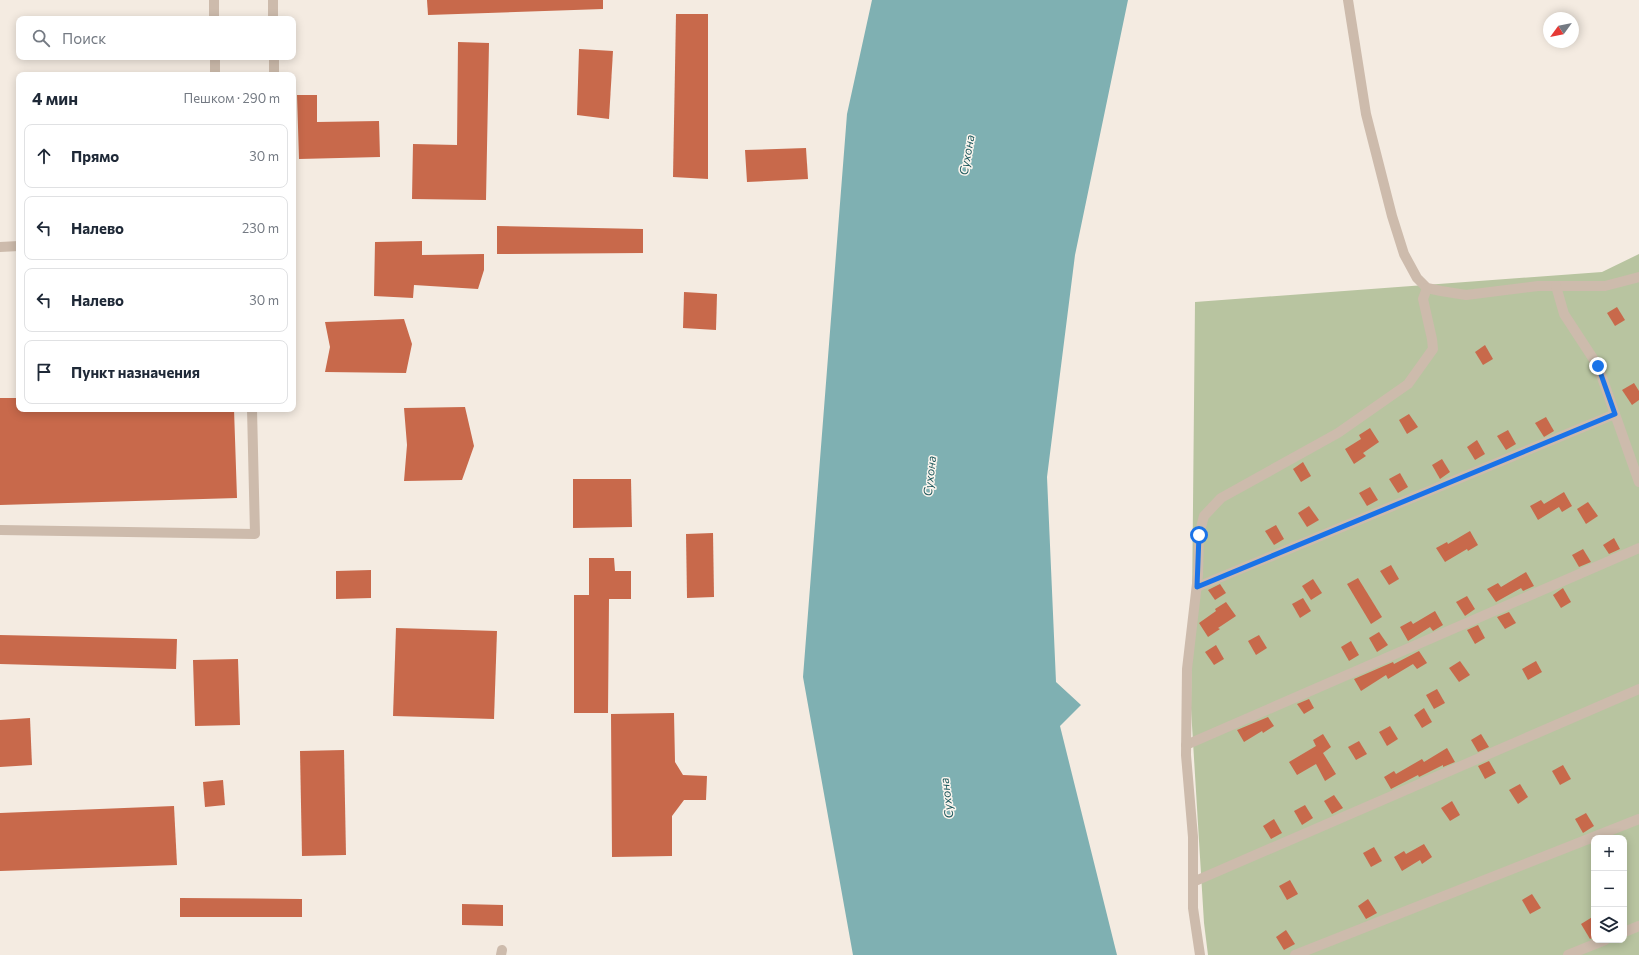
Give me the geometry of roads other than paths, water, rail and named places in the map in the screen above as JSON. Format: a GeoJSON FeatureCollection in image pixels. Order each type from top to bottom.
{"type":"FeatureCollection","features":[{"type":"Feature","properties":{"kind":"street"},"geometry":{"type":"LineString","coordinates":[[214,0],[214,16]]}},
{"type":"Feature","properties":{"kind":"street"},"geometry":{"type":"LineString","coordinates":[[273,0],[273,16]]}},
{"type":"Feature","properties":{"kind":"street"},"geometry":{"type":"LineString","coordinates":[[1348,0],[1366,114],[1392,216],[1404,254],[1417,278],[1428,288],[1466,295],[1538,286],[1606,286],[1639,277]]}},
{"type":"Feature","properties":{"kind":"street"},"geometry":{"type":"LineString","coordinates":[[215,60],[215,72]]}},
{"type":"Feature","properties":{"kind":"street"},"geometry":{"type":"LineString","coordinates":[[274,60],[274,72]]}},
{"type":"Feature","properties":{"kind":"street"},"geometry":{"type":"LineString","coordinates":[[0,247],[16,246]]}},
{"type":"Feature","properties":{"kind":"street"},"geometry":{"type":"LineString","coordinates":[[1556,286],[1564,314],[1598,366],[1639,482]]}},
{"type":"Feature","properties":{"kind":"street"},"geometry":{"type":"LineString","coordinates":[[1200,955],[1193,908],[1193,837],[1186,745],[1187,669],[1197,587],[1199,535],[1204,516],[1221,498],[1338,433],[1408,384],[1433,349],[1423,299],[1428,288]]}},
{"type":"Feature","properties":{"kind":"street"},"geometry":{"type":"LineString","coordinates":[[0,530],[255,534],[252,412]]}},
{"type":"Feature","properties":{"kind":"street"},"geometry":{"type":"LineString","coordinates":[[1197,587],[1615,414]]}},
{"type":"Feature","properties":{"kind":"street"},"geometry":{"type":"LineString","coordinates":[[1186,745],[1639,548]]}},
{"type":"Feature","properties":{"kind":"street"},"geometry":{"type":"LineString","coordinates":[[1193,882],[1639,689]]}},
{"type":"Feature","properties":{"kind":"street"},"geometry":{"type":"LineString","coordinates":[[1295,955],[1639,819]]}},
{"type":"Feature","properties":{"kind":"street"},"geometry":{"type":"LineString","coordinates":[[1627,931],[1639,926]]}},
{"type":"Feature","properties":{"kind":"street"},"geometry":{"type":"LineString","coordinates":[[1568,955],[1598,943]]}},
{"type":"Feature","properties":{"kind":"water","name":"Сухона"},"geometry":{"type":"Polygon","coordinates":[[[872,0],[1128,0],[1075,255],[1047,477],[1056,682],[1081,705],[1060,726],[1117,955],[853,955],[803,677],[847,114],[872,0]]]}}]}
